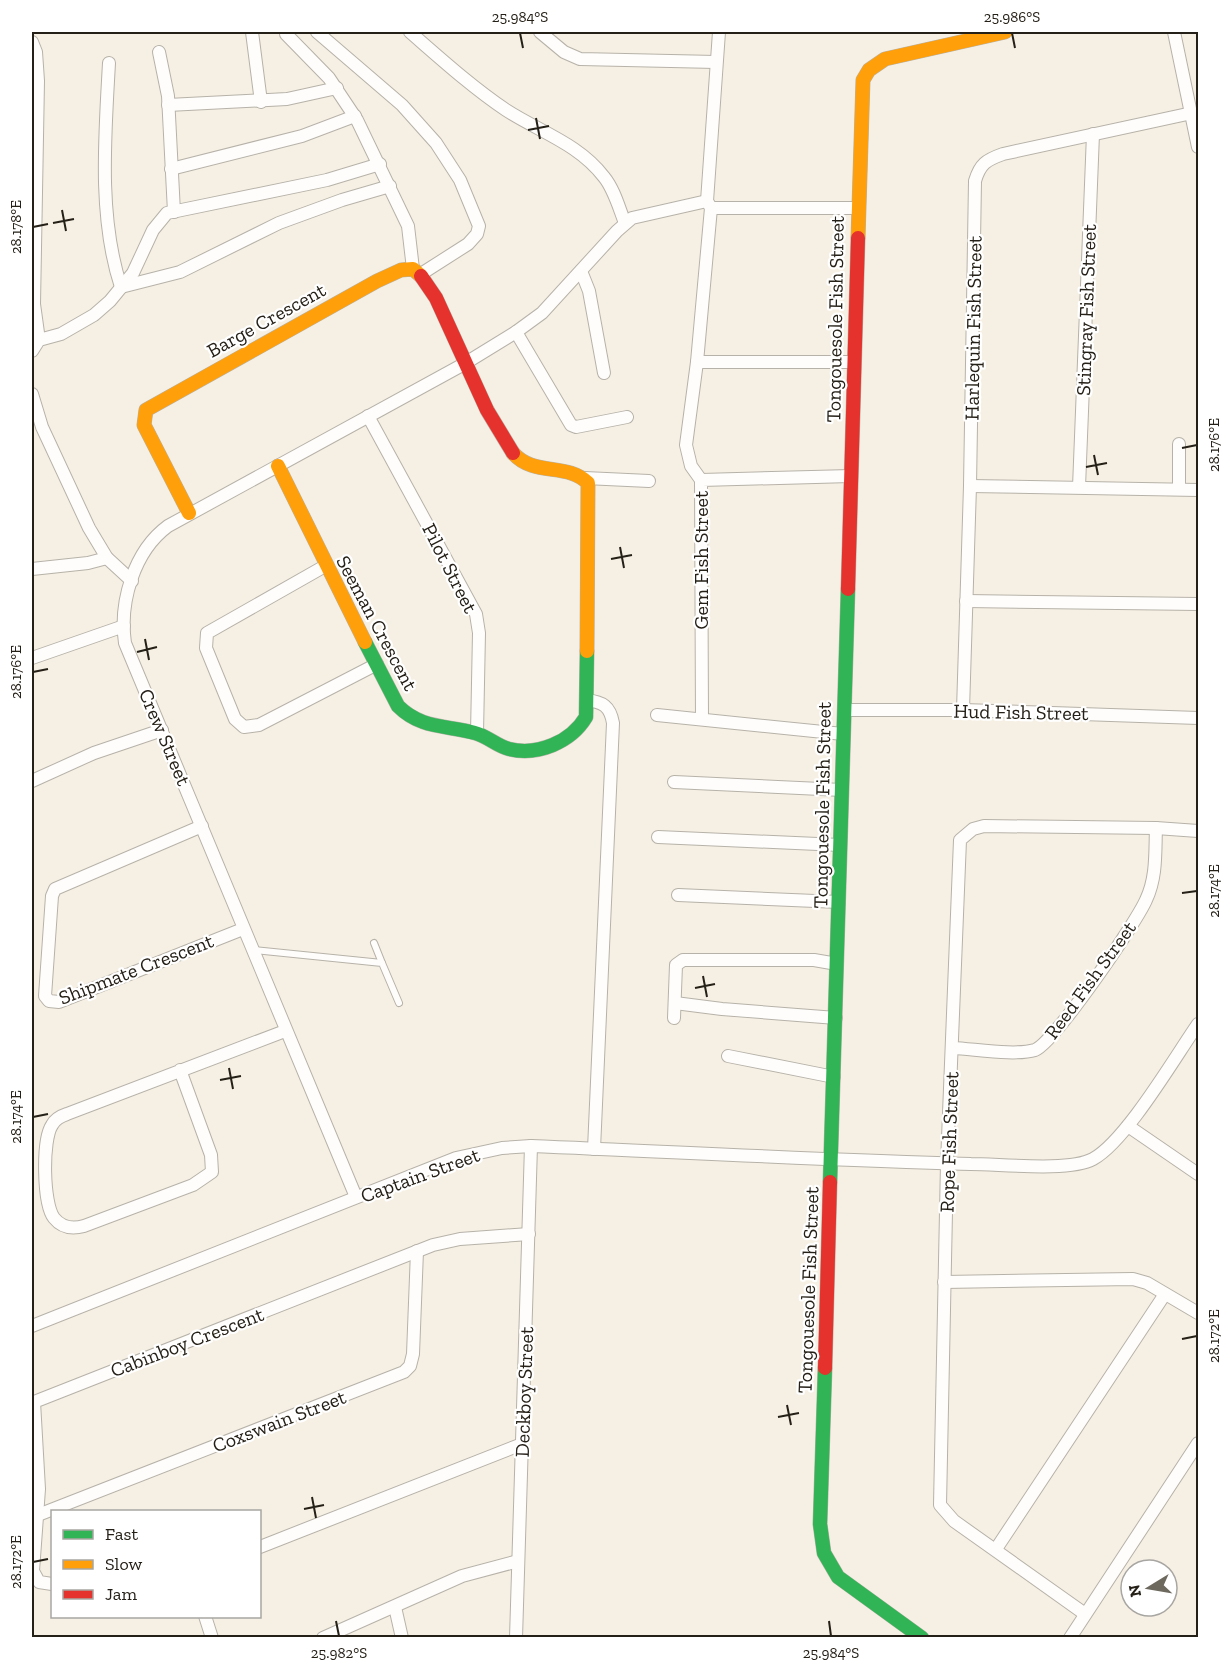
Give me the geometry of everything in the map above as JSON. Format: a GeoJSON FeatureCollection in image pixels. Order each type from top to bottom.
{"type":"FeatureCollection","features":[{"type":"Feature","properties":{"kind":"street"},"geometry":{"type":"LineString","coordinates":[[252,32],[261,102]]}},
{"type":"Feature","properties":{"kind":"street"},"geometry":{"type":"LineString","coordinates":[[317,32],[402,105],[436,143],[460,180],[479,226],[477,234],[468,244],[417,271]]}},
{"type":"Feature","properties":{"kind":"street"},"geometry":{"type":"LineString","coordinates":[[410,32],[458,74],[507,110],[559,139],[588,159],[606,178],[625,223],[642,214],[709,205],[858,208]]}},
{"type":"Feature","properties":{"kind":"street"},"geometry":{"type":"LineString","coordinates":[[540,32],[564,52],[580,60],[716,62]]}},
{"type":"Feature","properties":{"kind":"street"},"geometry":{"type":"LineString","coordinates":[[701,480],[691,466],[686,445],[697,362],[719,32]]}},
{"type":"Feature","properties":{"kind":"street","name":"Tongouesole Fish Street"},"geometry":{"type":"LineString","coordinates":[[922,1638],[844,1583],[832,1569],[822,1544],[820,1514],[863,80],[869,70],[885,58],[1005,32]]}},
{"type":"Feature","properties":{"kind":"street"},"geometry":{"type":"LineString","coordinates":[[1174,32],[1198,147]]}},
{"type":"Feature","properties":{"kind":"street"},"geometry":{"type":"LineString","coordinates":[[286,34],[336,88],[355,116],[408,226],[417,271],[464,364],[512,452],[522,465],[537,470],[581,476],[649,481]]}},
{"type":"Feature","properties":{"kind":"street"},"geometry":{"type":"LineString","coordinates":[[32,42],[36,52],[38,81],[34,304],[39,340],[32,351]]}},
{"type":"Feature","properties":{"kind":"street"},"geometry":{"type":"LineString","coordinates":[[159,52],[168,105],[174,212]]}},
{"type":"Feature","properties":{"kind":"street"},"geometry":{"type":"LineString","coordinates":[[109,63],[105,161],[108,217],[111,256],[122,287]]}},
{"type":"Feature","properties":{"kind":"street"},"geometry":{"type":"LineString","coordinates":[[168,105],[261,102],[312,96],[336,88]]}},
{"type":"Feature","properties":{"kind":"street","name":"Harlequin Fish Street"},"geometry":{"type":"LineString","coordinates":[[963,710],[970,486],[975,181],[978,170],[983,163],[1003,154],[1192,113]]}},
{"type":"Feature","properties":{"kind":"street"},"geometry":{"type":"LineString","coordinates":[[171,169],[302,136],[355,116]]}},
{"type":"Feature","properties":{"kind":"street","name":"Stingray Fish Street"},"geometry":{"type":"LineString","coordinates":[[1080,487],[1093,134]]}},
{"type":"Feature","properties":{"kind":"street"},"geometry":{"type":"LineString","coordinates":[[39,340],[61,334],[94,315],[133,273],[162,217],[174,212],[327,180],[380,164]]}},
{"type":"Feature","properties":{"kind":"street"},"geometry":{"type":"LineString","coordinates":[[122,287],[180,272],[279,223],[342,200],[390,186]]}},
{"type":"Feature","properties":{"kind":"street","name":"Crew Street"},"geometry":{"type":"LineString","coordinates":[[356,1197],[125,643],[124,626],[137,562],[150,541],[189,513],[464,364],[516,332],[542,313],[625,223]]}},
{"type":"Feature","properties":{"kind":"street","name":"Barge Crescent"},"geometry":{"type":"LineString","coordinates":[[189,513],[144,425],[146,410],[377,281],[401,270],[417,271]]}},
{"type":"Feature","properties":{"kind":"street"},"geometry":{"type":"LineString","coordinates":[[581,271],[589,291],[604,373]]}},
{"type":"Feature","properties":{"kind":"street"},"geometry":{"type":"LineString","coordinates":[[516,332],[571,426],[627,417]]}},
{"type":"Feature","properties":{"kind":"street"},"geometry":{"type":"LineString","coordinates":[[697,362],[854,362]]}},
{"type":"Feature","properties":{"kind":"street"},"geometry":{"type":"LineString","coordinates":[[32,394],[42,427],[89,528],[107,558],[132,581]]}},
{"type":"Feature","properties":{"kind":"street","name":"Pilot Street"},"geometry":{"type":"LineString","coordinates":[[368,416],[476,614],[479,633],[477,733]]}},
{"type":"Feature","properties":{"kind":"street"},"geometry":{"type":"LineString","coordinates":[[1179,444],[1179,489]]}},
{"type":"Feature","properties":{"kind":"street","name":"Seeman Crescent"},"geometry":{"type":"LineString","coordinates":[[278,466],[325,566],[398,706],[406,717],[428,727],[477,733],[508,749],[535,749],[558,743],[583,724],[586,700],[589,488],[581,476]]}},
{"type":"Feature","properties":{"kind":"street","name":"Gem Fish Street"},"geometry":{"type":"LineString","coordinates":[[702,719],[701,480],[851,476]]}},
{"type":"Feature","properties":{"kind":"street"},"geometry":{"type":"LineString","coordinates":[[970,486],[1198,490]]}},
{"type":"Feature","properties":{"kind":"street"},"geometry":{"type":"LineString","coordinates":[[32,569],[88,563],[107,558]]}},
{"type":"Feature","properties":{"kind":"street"},"geometry":{"type":"LineString","coordinates":[[325,566],[211,630],[205,637],[206,648],[237,722],[247,727],[259,725],[377,664]]}},
{"type":"Feature","properties":{"kind":"street"},"geometry":{"type":"LineString","coordinates":[[966,601],[1198,604]]}},
{"type":"Feature","properties":{"kind":"street"},"geometry":{"type":"LineString","coordinates":[[32,658],[124,626]]}},
{"type":"Feature","properties":{"kind":"street"},"geometry":{"type":"LineString","coordinates":[[586,700],[604,705],[611,712],[613,723],[594,1149]]}},
{"type":"Feature","properties":{"kind":"street","name":"Hud Fish Street"},"geometry":{"type":"LineString","coordinates":[[844,710],[963,710],[1198,718]]}},
{"type":"Feature","properties":{"kind":"street"},"geometry":{"type":"LineString","coordinates":[[657,715],[843,734]]}},
{"type":"Feature","properties":{"kind":"street"},"geometry":{"type":"LineString","coordinates":[[32,781],[94,753],[162,730]]}},
{"type":"Feature","properties":{"kind":"street"},"geometry":{"type":"LineString","coordinates":[[674,782],[842,790]]}},
{"type":"Feature","properties":{"kind":"street","name":"Shipmate Crescent"},"geometry":{"type":"LineString","coordinates":[[202,826],[56,889],[52,896],[45,996],[52,1002],[59,1002],[243,929]]}},
{"type":"Feature","properties":{"kind":"street","name":"Rope Fish Street"},"geometry":{"type":"LineString","coordinates":[[1085,1614],[948,1517],[940,1505],[947,1163],[960,840],[965,834],[984,826],[1156,828],[1198,831]]}},
{"type":"Feature","properties":{"kind":"street","name":"Reed Fish Street"},"geometry":{"type":"LineString","coordinates":[[952,1048],[1022,1051],[1035,1050],[1044,1044],[1099,972],[1146,900],[1153,881],[1156,828]]}},
{"type":"Feature","properties":{"kind":"street"},"geometry":{"type":"LineString","coordinates":[[658,837],[840,845]]}},
{"type":"Feature","properties":{"kind":"street"},"geometry":{"type":"LineString","coordinates":[[678,895],[839,902]]}},
{"type":"Feature","properties":{"kind":"street"},"geometry":{"type":"LineString","coordinates":[[674,1018],[676,965],[683,960],[814,960],[837,964]]}},
{"type":"Feature","properties":{"kind":"street"},"geometry":{"type":"LineString","coordinates":[[675,1003],[836,1018]]}},
{"type":"Feature","properties":{"kind":"street","name":"Captain Street"},"geometry":{"type":"LineString","coordinates":[[32,1326],[456,1158],[502,1148],[531,1146],[947,1163],[1077,1164],[1102,1153],[1128,1126],[1198,1024]]}},
{"type":"Feature","properties":{"kind":"street"},"geometry":{"type":"LineString","coordinates":[[180,1070],[211,1155],[212,1172],[193,1185],[84,1226],[72,1228],[61,1224],[51,1212],[47,1188],[46,1148],[52,1125],[67,1114],[180,1070],[285,1031]]}},
{"type":"Feature","properties":{"kind":"street"},"geometry":{"type":"LineString","coordinates":[[728,1056],[834,1077]]}},
{"type":"Feature","properties":{"kind":"street"},"geometry":{"type":"LineString","coordinates":[[1128,1126],[1198,1174]]}},
{"type":"Feature","properties":{"kind":"street","name":"Deckboy Street"},"geometry":{"type":"LineString","coordinates":[[516,1638],[531,1146]]}},
{"type":"Feature","properties":{"kind":"street","name":"Cabinboy Crescent"},"geometry":{"type":"LineString","coordinates":[[51,1584],[39,1582],[33,1574],[39,1489],[33,1398],[417,1251],[460,1239],[529,1234]]}},
{"type":"Feature","properties":{"kind":"street","name":"Coxswain Street"},"geometry":{"type":"LineString","coordinates":[[38,1515],[404,1372],[410,1366],[413,1354],[417,1251]]}},
{"type":"Feature","properties":{"kind":"street"},"geometry":{"type":"LineString","coordinates":[[944,1282],[1133,1279],[1147,1283],[1198,1313]]}},
{"type":"Feature","properties":{"kind":"street"},"geometry":{"type":"LineString","coordinates":[[996,1549],[1165,1294]]}},
{"type":"Feature","properties":{"kind":"street"},"geometry":{"type":"LineString","coordinates":[[1070,1638],[1198,1443]]}},
{"type":"Feature","properties":{"kind":"street"},"geometry":{"type":"LineString","coordinates":[[261,1547],[522,1444]]}},
{"type":"Feature","properties":{"kind":"street"},"geometry":{"type":"LineString","coordinates":[[323,1638],[462,1576],[518,1561]]}},
{"type":"Feature","properties":{"kind":"street"},"geometry":{"type":"LineString","coordinates":[[395,1606],[402,1638]]}},
{"type":"Feature","properties":{"kind":"street"},"geometry":{"type":"LineString","coordinates":[[205,1618],[212,1638]]}},
{"type":"Feature","properties":{"kind":"lane"},"geometry":{"type":"LineString","coordinates":[[374,943],[399,1004]]}},
{"type":"Feature","properties":{"kind":"lane"},"geometry":{"type":"LineString","coordinates":[[252,950],[382,963]]}},
{"type":"Feature","properties":{"kind":"traffic: fast"},"geometry":{"type":"LineString","coordinates":[[830,1182],[848,589]]}},
{"type":"Feature","properties":{"kind":"traffic: fast"},"geometry":{"type":"LineString","coordinates":[[365,642],[398,706],[407,713],[425,723],[475,733],[505,748],[520,751],[542,749],[553,745],[572,734],[580,726],[586,717],[587,651]]}},
{"type":"Feature","properties":{"kind":"traffic: fast"},"geometry":{"type":"LineString","coordinates":[[825,1368],[820,1524],[824,1553],[838,1577],[922,1638]]}},
{"type":"Feature","properties":{"kind":"traffic: slow"},"geometry":{"type":"LineString","coordinates":[[858,238],[863,80],[869,70],[885,59],[1005,32]]}},
{"type":"Feature","properties":{"kind":"traffic: slow"},"geometry":{"type":"LineString","coordinates":[[189,513],[144,425],[146,410],[377,281],[401,270],[413,269],[421,276]]}},
{"type":"Feature","properties":{"kind":"traffic: slow"},"geometry":{"type":"LineString","coordinates":[[513,453],[531,465],[570,473],[588,483],[587,651]]}},
{"type":"Feature","properties":{"kind":"traffic: slow"},"geometry":{"type":"LineString","coordinates":[[278,466],[365,642]]}},
{"type":"Feature","properties":{"kind":"traffic: jam"},"geometry":{"type":"LineString","coordinates":[[848,589],[858,238]]}},
{"type":"Feature","properties":{"kind":"traffic: jam"},"geometry":{"type":"LineString","coordinates":[[421,276],[436,298],[487,410],[513,453]]}},
{"type":"Feature","properties":{"kind":"traffic: jam"},"geometry":{"type":"LineString","coordinates":[[825,1368],[830,1182]]}}]}
